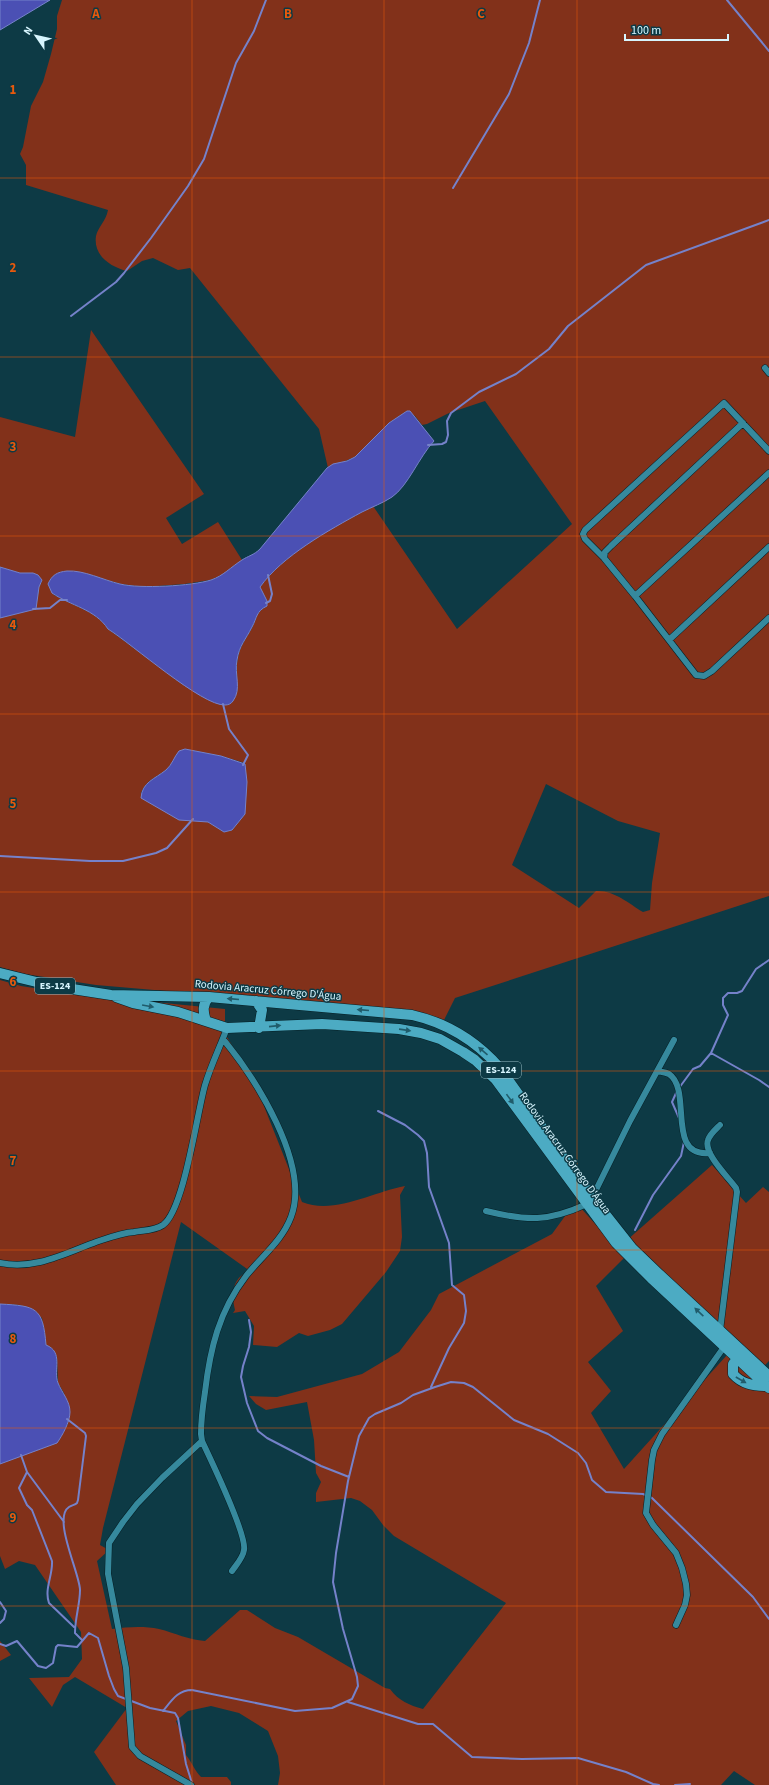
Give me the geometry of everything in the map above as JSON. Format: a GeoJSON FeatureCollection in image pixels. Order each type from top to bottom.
{"type":"FeatureCollection","features":[{"type":"Feature","properties":{"kind":"main road","name":"Rodovia Aracruz Córrego D'Água"},"geometry":{"type":"LineString","coordinates":[[0,973],[53,986],[111,995],[209,997],[412,1015],[457,1031],[480,1048],[499,1067],[589,1201],[626,1253],[724,1347],[739,1356]]}},
{"type":"Feature","properties":{"kind":"main road","name":"Rodovia Aracruz Córrego D'Água"},"geometry":{"type":"LineString","coordinates":[[111,995],[133,1003],[178,1012],[227,1028],[259,1028],[322,1024],[398,1029],[425,1034],[451,1045],[475,1060],[496,1080],[589,1201],[636,1252],[720,1331],[739,1356],[768,1384]]}},
{"type":"Feature","properties":{"kind":"main road"},"geometry":{"type":"LineString","coordinates":[[206,1021],[203,1009],[205,1001],[209,997]]}},
{"type":"Feature","properties":{"kind":"main road"},"geometry":{"type":"LineString","coordinates":[[256,1001],[261,1006],[262,1010],[259,1028]]}},
{"type":"Feature","properties":{"kind":"main road"},"geometry":{"type":"LineString","coordinates":[[739,1356],[731,1370],[732,1374],[736,1378],[750,1385],[768,1384]]}},
{"type":"Feature","properties":{"kind":"street"},"geometry":{"type":"LineString","coordinates":[[769,451],[724,403],[585,530],[583,534],[635,596],[696,675],[704,676],[769,618]]}},
{"type":"Feature","properties":{"kind":"street"},"geometry":{"type":"LineString","coordinates":[[604,558],[605,552],[611,546],[743,424]]}},
{"type":"Feature","properties":{"kind":"street"},"geometry":{"type":"LineString","coordinates":[[635,596],[769,473]]}},
{"type":"Feature","properties":{"kind":"street"},"geometry":{"type":"LineString","coordinates":[[668,640],[769,547]]}},
{"type":"Feature","properties":{"kind":"street"},"geometry":{"type":"LineString","coordinates":[[0,1262],[17,1265],[34,1264],[117,1235],[156,1228],[166,1223],[175,1206],[194,1141],[205,1086],[227,1028]]}},
{"type":"Feature","properties":{"kind":"street"},"geometry":{"type":"LineString","coordinates":[[223,1039],[254,1082],[281,1131],[292,1168],[295,1194],[292,1215],[286,1228],[236,1290],[218,1325],[212,1346],[201,1427],[202,1441],[222,1484],[244,1540],[243,1554],[232,1571]]}},
{"type":"Feature","properties":{"kind":"street"},"geometry":{"type":"LineString","coordinates":[[486,1211],[523,1219],[535,1219],[561,1215],[589,1201],[674,1040]]}},
{"type":"Feature","properties":{"kind":"street"},"geometry":{"type":"LineString","coordinates":[[657,1072],[666,1073],[673,1079],[680,1099],[683,1131],[687,1144],[697,1151],[710,1153]]}},
{"type":"Feature","properties":{"kind":"street"},"geometry":{"type":"LineString","coordinates":[[720,1125],[707,1141],[708,1149],[736,1188],[737,1192],[720,1331]]}},
{"type":"Feature","properties":{"kind":"street"},"geometry":{"type":"LineString","coordinates":[[676,1624],[685,1606],[687,1595],[686,1584],[676,1553],[653,1525],[646,1513],[652,1460],[654,1450],[662,1434],[724,1347]]}},
{"type":"Feature","properties":{"kind":"street"},"geometry":{"type":"LineString","coordinates":[[191,1785],[140,1756],[132,1747],[126,1668],[108,1574],[108,1546],[110,1540],[134,1508],[162,1478],[202,1441]]}},
{"type":"Feature","properties":{"kind":"shaded area"},"geometry":{"type":"Polygon","coordinates":[[[0,0],[50,0],[0,30],[0,0]]]}},
{"type":"Feature","properties":{"kind":"shaded area"},"geometry":{"type":"Polygon","coordinates":[[[62,0],[769,0],[769,896],[455,998],[443,1022],[189,993],[96,985],[25,974],[0,967],[0,618],[36,609],[39,587],[42,581],[33,573],[20,573],[0,567],[0,417],[75,437],[91,330],[204,494],[166,518],[182,544],[218,522],[242,560],[225,574],[210,580],[184,584],[143,587],[121,584],[80,573],[48,584],[54,595],[91,613],[103,622],[108,629],[161,668],[237,678],[237,662],[242,646],[258,613],[267,606],[267,601],[260,587],[282,563],[296,552],[327,531],[373,506],[457,629],[572,524],[485,401],[449,413],[422,425],[415,416],[407,411],[389,423],[355,457],[328,468],[319,429],[190,268],[178,270],[153,258],[142,261],[127,271],[115,267],[104,260],[100,255],[96,243],[97,233],[106,217],[108,210],[26,185],[26,165],[20,154],[23,147],[31,106],[43,82],[51,54],[57,29],[57,16],[62,0]],[[185,749],[166,770],[146,785],[141,793],[172,816],[208,822],[224,832],[232,830],[245,814],[245,763],[221,756],[185,749]],[[546,784],[512,865],[579,908],[596,891],[603,891],[615,895],[643,912],[650,910],[652,883],[660,833],[618,821],[546,784]]]}},
{"type":"Feature","properties":{"kind":"shaded area"},"geometry":{"type":"Polygon","coordinates":[[[407,411],[410,411],[434,441],[398,492],[385,501],[321,535],[293,554],[269,576],[260,587],[267,601],[267,606],[259,612],[239,651],[236,665],[237,692],[231,703],[225,705],[214,703],[200,696],[108,629],[103,622],[90,612],[52,593],[48,584],[51,578],[60,572],[67,571],[80,572],[129,586],[153,587],[192,584],[211,580],[223,574],[260,549],[327,468],[333,464],[347,461],[355,457],[389,423],[407,411]]]}},
{"type":"Feature","properties":{"kind":"shaded area"},"geometry":{"type":"Polygon","coordinates":[[[0,567],[20,573],[33,573],[38,575],[42,580],[39,587],[36,609],[0,618],[0,567]]]}},
{"type":"Feature","properties":{"kind":"shaded area"},"geometry":{"type":"Polygon","coordinates":[[[185,749],[221,756],[245,764],[247,782],[245,814],[232,830],[224,832],[208,822],[179,820],[141,798],[146,784],[168,768],[179,751],[185,749]]]}},
{"type":"Feature","properties":{"kind":"shaded area"},"geometry":{"type":"Polygon","coordinates":[[[0,980],[21,986],[72,994],[225,1009],[225,1030],[227,1037],[254,1081],[302,1202],[327,1206],[340,1204],[405,1186],[400,1195],[402,1237],[400,1251],[386,1272],[342,1324],[330,1330],[308,1336],[299,1333],[277,1347],[253,1345],[254,1326],[245,1311],[233,1313],[235,1310],[233,1292],[236,1282],[240,1277],[250,1271],[181,1222],[103,1528],[100,1545],[109,1550],[97,1561],[112,1629],[136,1627],[153,1628],[205,1641],[240,1610],[247,1610],[275,1628],[298,1637],[385,1688],[390,1689],[397,1697],[405,1702],[423,1709],[506,1603],[394,1536],[383,1525],[372,1510],[360,1501],[351,1498],[316,1502],[316,1493],[321,1482],[316,1473],[314,1440],[307,1402],[266,1410],[256,1404],[249,1396],[277,1397],[362,1374],[399,1352],[431,1310],[439,1294],[552,1234],[568,1212],[579,1206],[625,1257],[596,1286],[623,1331],[588,1362],[611,1391],[591,1413],[624,1469],[727,1355],[769,1393],[769,1785],[755,1785],[734,1771],[721,1785],[278,1785],[280,1773],[278,1756],[268,1731],[239,1713],[211,1706],[188,1711],[176,1721],[186,1745],[186,1755],[201,1777],[227,1777],[231,1782],[231,1785],[116,1785],[94,1752],[127,1708],[75,1677],[63,1685],[52,1707],[29,1678],[69,1677],[82,1659],[81,1632],[35,1565],[19,1561],[5,1569],[0,1556],[0,1464],[60,1439],[61,1434],[68,1424],[64,1393],[58,1383],[57,1357],[46,1345],[42,1318],[20,1305],[0,1304],[0,980]]]}},
{"type":"Feature","properties":{"kind":"shaded area"},"geometry":{"type":"Polygon","coordinates":[[[712,1165],[746,1203],[763,1187],[769,1192],[769,1361],[761,1369],[626,1241],[712,1165]]]}},
{"type":"Feature","properties":{"kind":"shaded area"},"geometry":{"type":"Polygon","coordinates":[[[0,1304],[30,1308],[40,1316],[45,1332],[46,1345],[55,1352],[58,1383],[70,1408],[70,1416],[57,1443],[0,1464],[0,1304]]]}},
{"type":"Feature","properties":{"kind":"shaded area"},"geometry":{"type":"Polygon","coordinates":[[[0,1641],[11,1655],[0,1661],[0,1641]]]}},
{"type":"Feature","properties":{"kind":"waterway"},"geometry":{"type":"LineString","coordinates":[[71,316],[116,282],[151,238],[188,186],[204,159],[236,63],[254,31],[266,0]]}},
{"type":"Feature","properties":{"kind":"waterway"},"geometry":{"type":"LineString","coordinates":[[453,188],[509,94],[529,43],[540,0]]}},
{"type":"Feature","properties":{"kind":"waterway"},"geometry":{"type":"LineString","coordinates":[[727,0],[769,51]]}},
{"type":"Feature","properties":{"kind":"waterway"},"geometry":{"type":"LineString","coordinates":[[428,445],[442,444],[446,442],[448,435],[447,421],[451,413],[479,392],[516,374],[549,349],[568,326],[646,265],[769,220]]}},
{"type":"Feature","properties":{"kind":"waterway"},"geometry":{"type":"LineString","coordinates":[[266,603],[270,601],[272,594],[268,575]]}},
{"type":"Feature","properties":{"kind":"waterway"},"geometry":{"type":"LineString","coordinates":[[33,609],[50,608],[60,600],[67,600]]}},
{"type":"Feature","properties":{"kind":"waterway"},"geometry":{"type":"LineString","coordinates":[[223,704],[229,729],[248,755],[243,765]]}},
{"type":"Feature","properties":{"kind":"waterway"},"geometry":{"type":"LineString","coordinates":[[0,856],[90,861],[123,861],[156,853],[167,848],[193,819]]}},
{"type":"Feature","properties":{"kind":"waterway"},"geometry":{"type":"LineString","coordinates":[[679,1088],[693,1069],[700,1066],[711,1053],[728,1015],[723,1005],[723,998],[728,993],[737,993],[742,991],[756,969],[769,960]]}},
{"type":"Feature","properties":{"kind":"waterway"},"geometry":{"type":"LineString","coordinates":[[711,1053],[769,1087]]}},
{"type":"Feature","properties":{"kind":"waterway"},"geometry":{"type":"LineString","coordinates":[[677,1091],[672,1102],[679,1118]]}},
{"type":"Feature","properties":{"kind":"waterway"},"geometry":{"type":"LineString","coordinates":[[378,1111],[405,1125],[424,1141],[427,1153],[429,1187],[449,1243],[452,1285],[464,1295],[466,1311],[464,1323],[449,1348],[431,1387]]}},
{"type":"Feature","properties":{"kind":"waterway"},"geometry":{"type":"LineString","coordinates":[[635,1230],[653,1195],[681,1156],[684,1142]]}},
{"type":"Feature","properties":{"kind":"waterway"},"geometry":{"type":"LineString","coordinates":[[249,1320],[251,1332],[249,1347],[241,1377],[247,1403],[258,1431],[267,1438],[321,1466],[349,1477]]}},
{"type":"Feature","properties":{"kind":"waterway"},"geometry":{"type":"LineString","coordinates":[[163,1711],[172,1700],[187,1690],[295,1711],[332,1708],[352,1699],[358,1686],[357,1677],[343,1629],[333,1582],[336,1553],[348,1481],[359,1436],[369,1418],[375,1414],[401,1403],[413,1395],[451,1382],[464,1383],[473,1387],[514,1420],[548,1434],[578,1453],[586,1463],[592,1480],[606,1492],[643,1494],[652,1498],[753,1597],[769,1619]]}},
{"type":"Feature","properties":{"kind":"waterway"},"geometry":{"type":"LineString","coordinates":[[67,1419],[85,1433],[86,1436],[78,1500],[77,1503],[69,1507],[65,1513],[64,1522],[68,1547],[80,1590],[75,1633],[82,1640]]}},
{"type":"Feature","properties":{"kind":"waterway"},"geometry":{"type":"LineString","coordinates":[[21,1455],[27,1472],[64,1522]]}},
{"type":"Feature","properties":{"kind":"waterway"},"geometry":{"type":"LineString","coordinates":[[27,1472],[19,1488],[27,1505],[32,1510],[52,1561],[48,1587],[49,1603],[74,1627]]}},
{"type":"Feature","properties":{"kind":"waterway"},"geometry":{"type":"LineString","coordinates":[[0,1602],[6,1611],[4,1619],[0,1623]]}},
{"type":"Feature","properties":{"kind":"waterway"},"geometry":{"type":"LineString","coordinates":[[0,1644],[6,1646],[17,1641],[38,1666],[46,1668],[53,1663],[56,1647],[58,1645],[77,1647],[89,1633],[98,1638],[109,1676],[118,1696],[150,1708],[175,1713],[178,1718],[186,1764],[192,1783]]}},
{"type":"Feature","properties":{"kind":"waterway"},"geometry":{"type":"LineString","coordinates":[[348,1702],[418,1724],[433,1724],[472,1757],[522,1759],[578,1758],[626,1772],[653,1784],[659,1785]]}},
{"type":"Feature","properties":{"kind":"waterway"},"geometry":{"type":"LineString","coordinates":[[675,1785],[690,1784]]}}]}
